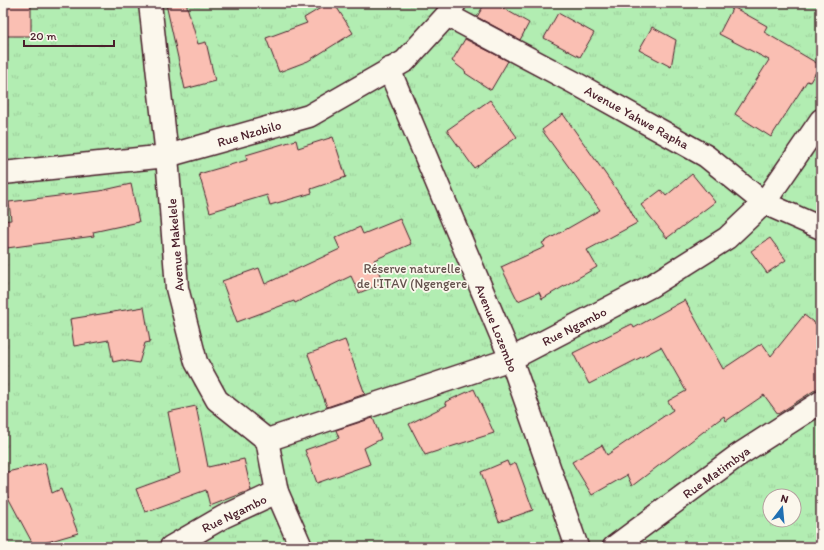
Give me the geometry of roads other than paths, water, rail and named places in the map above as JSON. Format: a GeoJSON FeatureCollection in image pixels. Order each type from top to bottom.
{"type":"FeatureCollection","features":[{"type":"Feature","properties":{"kind":"street","name":"Avenue Makelele"},"geometry":{"type":"LineString","coordinates":[[150,3],[167,156],[177,288],[196,362],[217,400],[267,440]]}},
{"type":"Feature","properties":{"kind":"street","name":"Rue Nzobilo"},"geometry":{"type":"LineString","coordinates":[[3,173],[167,156],[309,116],[405,61],[451,9]]}},
{"type":"Feature","properties":{"kind":"street","name":"Avenue Yahwe Rapha"},"geometry":{"type":"LineString","coordinates":[[451,9],[706,156],[764,203],[821,228]]}},
{"type":"Feature","properties":{"kind":"street","name":"Avenue Lozembo"},"geometry":{"type":"LineString","coordinates":[[389,69],[511,359],[577,547]]}},
{"type":"Feature","properties":{"kind":"street","name":"Rue Ngambo"},"geometry":{"type":"LineString","coordinates":[[267,440],[511,359],[651,286],[726,238],[764,203],[821,120]]}},
{"type":"Feature","properties":{"kind":"street","name":"Rue Matimbya"},"geometry":{"type":"LineString","coordinates":[[614,547],[737,456],[821,402]]}},
{"type":"Feature","properties":{"kind":"street"},"geometry":{"type":"LineString","coordinates":[[267,440],[277,492],[301,547]]}},
{"type":"Feature","properties":{"kind":"street","name":"Rue Ngambo"},"geometry":{"type":"LineString","coordinates":[[171,547],[223,517],[277,492]]}},
{"type":"Feature","properties":{"kind":"park label","name":"Réserve naturelle de l'ITAV (Ngengere"},"geometry":{"type":"Point","coordinates":[412,276]}}]}
